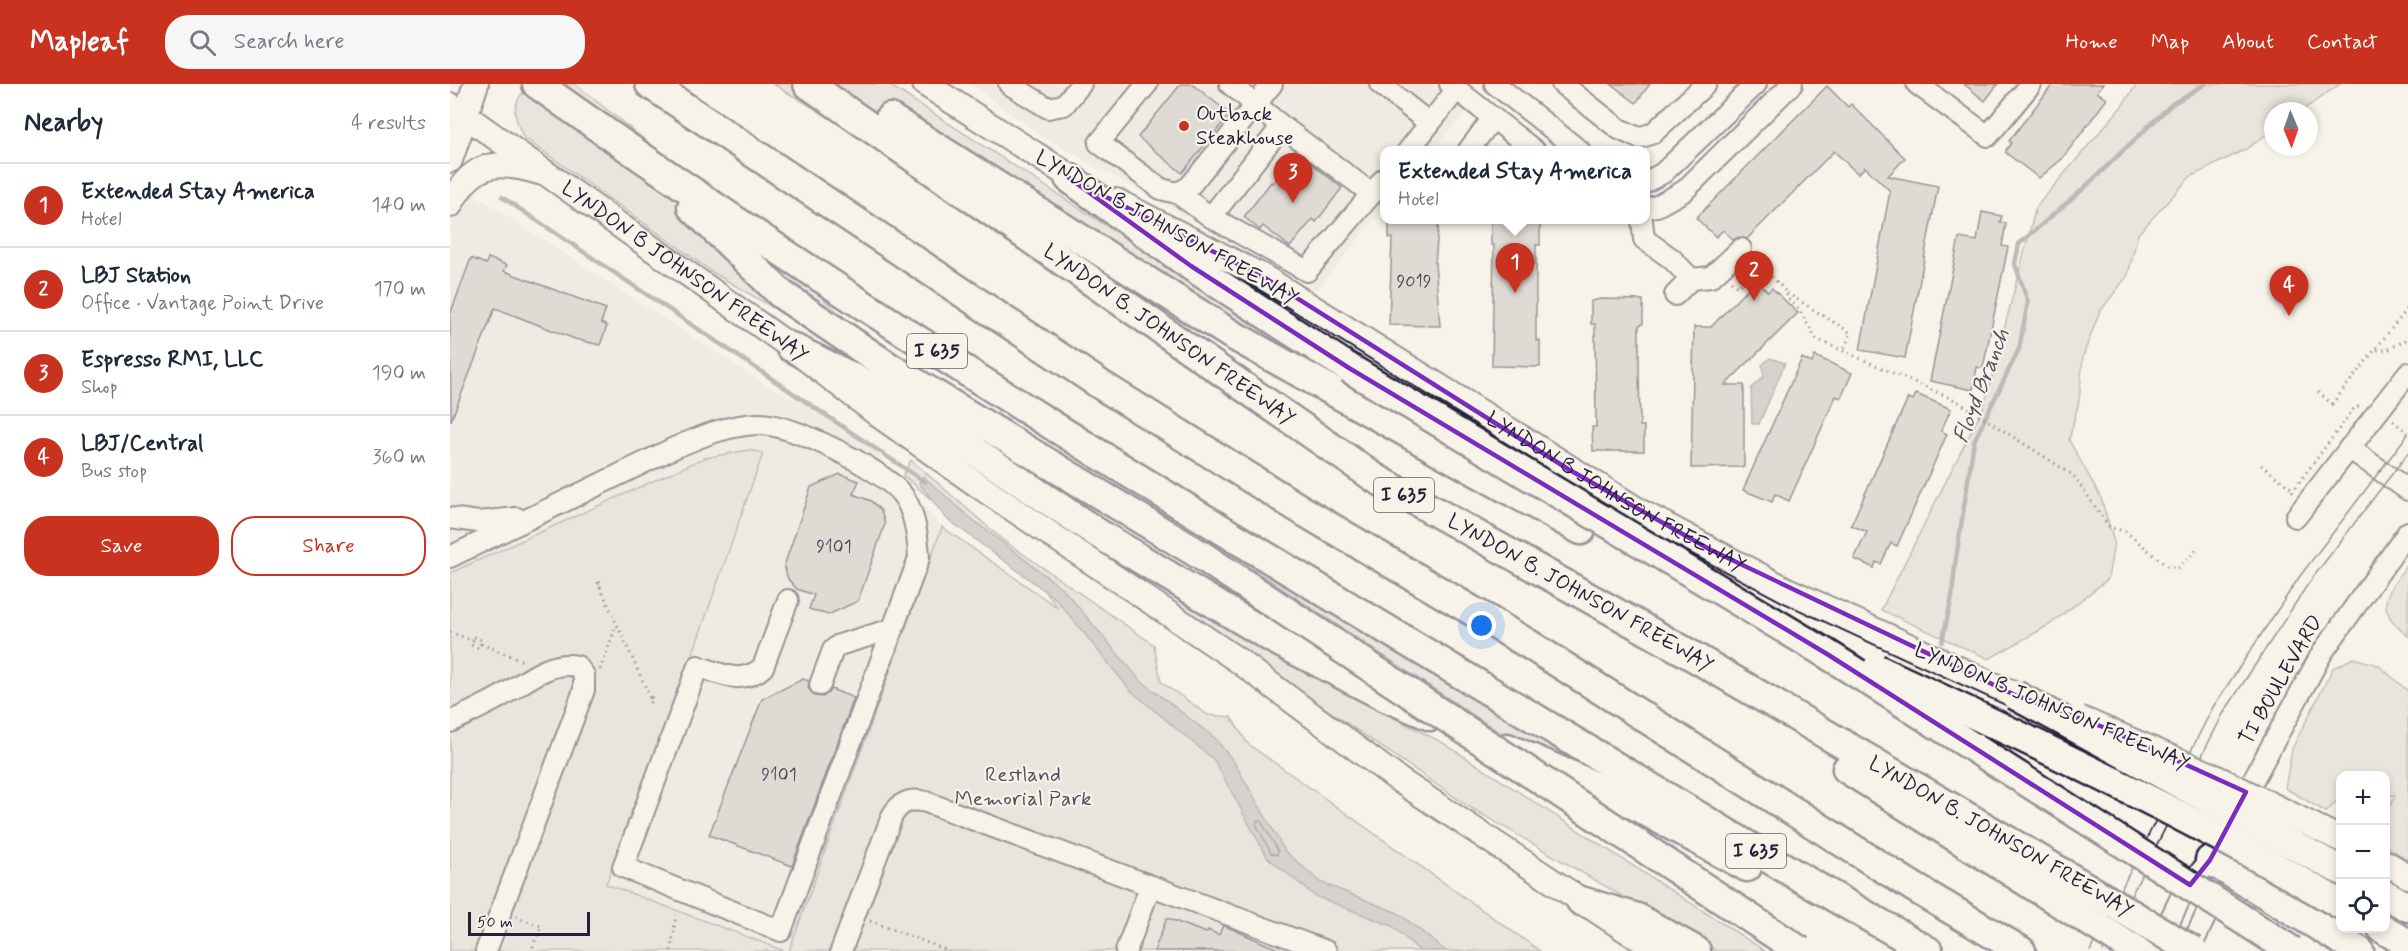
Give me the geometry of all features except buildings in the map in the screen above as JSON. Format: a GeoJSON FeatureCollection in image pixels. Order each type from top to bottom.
{"type":"FeatureCollection","features":[{"type":"Feature","properties":{"kind":"highway","name":"I 635"},"geometry":{"type":"LineString","coordinates":[[537,84],[645,161],[1032,413],[1803,879],[1928,951]]}},
{"type":"Feature","properties":{"kind":"highway"},"geometry":{"type":"LineString","coordinates":[[650,84],[1101,385],[1308,514],[1655,722],[1915,888],[2021,951]]}},
{"type":"Feature","properties":{"kind":"highway","name":"LYNDON B. JOHNSON FREEWAY"},"geometry":{"type":"LineString","coordinates":[[808,84],[1375,478],[1751,691],[2026,867],[2193,951]]}},
{"type":"Feature","properties":{"kind":"highway"},"geometry":{"type":"LineString","coordinates":[[837,84],[1229,333],[1581,530],[2115,782],[2265,859],[2336,902]]}},
{"type":"Feature","properties":{"kind":"highway"},"geometry":{"type":"LineString","coordinates":[[645,161],[781,294],[889,367],[1202,556],[1800,951]]}},
{"type":"Feature","properties":{"kind":"highway"},"geometry":{"type":"LineString","coordinates":[[1069,178],[1191,267],[1348,368],[1827,654],[2292,951]]}},
{"type":"Feature","properties":{"kind":"highway"},"geometry":{"type":"LineString","coordinates":[[790,347],[896,399],[1099,534],[1272,638],[1386,697],[1620,797],[1892,951]]}},
{"type":"Feature","properties":{"kind":"highway"},"geometry":{"type":"LineString","coordinates":[[2015,695],[2336,868]]}},
{"type":"Feature","properties":{"kind":"highway"},"geometry":{"type":"LineString","coordinates":[[2210,860],[2359,951]]}},
{"type":"Feature","properties":{"kind":"highway"},"geometry":{"type":"LineString","coordinates":[[2026,867],[2136,951]]}},
{"type":"Feature","properties":{"kind":"highway"},"geometry":{"type":"LineString","coordinates":[[2390,898],[2408,907]]}},
{"type":"Feature","properties":{"kind":"highway"},"geometry":{"type":"LineString","coordinates":[[1581,902],[1696,951]]}},
{"type":"Feature","properties":{"kind":"highway"},"geometry":{"type":"LineString","coordinates":[[2390,933],[2408,944]]}},
{"type":"Feature","properties":{"kind":"main road","name":"LYNDON B JOHNSON FREEWAY"},"geometry":{"type":"LineString","coordinates":[[925,84],[1069,178],[1205,244],[1265,278],[1588,481],[1709,549],[1821,606],[2015,695],[2103,727],[2207,772],[2336,837]]}},
{"type":"Feature","properties":{"kind":"main road"},"geometry":{"type":"LineString","coordinates":[[450,160],[458,110],[475,86]]}},
{"type":"Feature","properties":{"kind":"main road","name":"LYNDON B JOHNSON FREEWAY"},"geometry":{"type":"LineString","coordinates":[[458,110],[553,176],[982,488],[1239,661],[1399,780],[1581,902]]}},
{"type":"Feature","properties":{"kind":"main road"},"geometry":{"type":"LineString","coordinates":[[450,205],[458,190],[471,176],[484,167],[498,164],[516,165],[553,176]]}},
{"type":"Feature","properties":{"kind":"main road"},"geometry":{"type":"LineString","coordinates":[[2390,866],[2408,876]]}},
{"type":"Feature","properties":{"kind":"main road"},"geometry":{"type":"LineString","coordinates":[[1632,925],[1658,951]]}},
{"type":"Feature","properties":{"kind":"street"},"geometry":{"type":"LineString","coordinates":[[1009,84],[1048,108],[1064,105],[1081,84]]}},
{"type":"Feature","properties":{"kind":"street"},"geometry":{"type":"LineString","coordinates":[[1147,84],[1099,143],[1161,189],[1177,193],[1211,217],[1306,271],[1378,187],[1282,126],[1230,84]]}},
{"type":"Feature","properties":{"kind":"street"},"geometry":{"type":"LineString","coordinates":[[1177,193],[1189,187],[1272,84]]}},
{"type":"Feature","properties":{"kind":"street"},"geometry":{"type":"LineString","coordinates":[[1380,84],[1429,123]]}},
{"type":"Feature","properties":{"kind":"street"},"geometry":{"type":"LineString","coordinates":[[1495,84],[1575,146]]}},
{"type":"Feature","properties":{"kind":"street"},"geometry":{"type":"LineString","coordinates":[[1562,84],[1619,129],[1639,138],[1653,133],[1706,84]]}},
{"type":"Feature","properties":{"kind":"street"},"geometry":{"type":"LineString","coordinates":[[1650,180],[1663,173],[1756,84]]}},
{"type":"Feature","properties":{"kind":"street"},"geometry":{"type":"LineString","coordinates":[[1650,207],[1657,206],[1684,191],[1792,84]]}},
{"type":"Feature","properties":{"kind":"street"},"geometry":{"type":"LineString","coordinates":[[1917,84],[1988,136],[2031,84]]}},
{"type":"Feature","properties":{"kind":"street"},"geometry":{"type":"LineString","coordinates":[[1411,146],[1454,86],[1530,146]]}},
{"type":"Feature","properties":{"kind":"street"},"geometry":{"type":"LineString","coordinates":[[1471,146],[1493,118]]}},
{"type":"Feature","properties":{"kind":"street"},"geometry":{"type":"LineString","coordinates":[[1211,217],[1282,126]]}},
{"type":"Feature","properties":{"kind":"street"},"geometry":{"type":"LineString","coordinates":[[1642,224],[1644,239],[1672,259],[1691,279]]}},
{"type":"Feature","properties":{"kind":"street"},"geometry":{"type":"LineString","coordinates":[[1675,295],[1691,279],[1711,277],[1741,249]]}},
{"type":"Feature","properties":{"kind":"street"},"geometry":{"type":"LineString","coordinates":[[2296,517],[2408,373]]}},
{"type":"Feature","properties":{"kind":"street"},"geometry":{"type":"LineString","coordinates":[[450,558],[713,432],[759,424],[790,429],[879,475],[902,494],[908,504],[916,532],[919,558],[781,931],[623,867],[698,666],[731,677],[749,677],[757,672],[763,667],[788,600]]}},
{"type":"Feature","properties":{"kind":"street"},"geometry":{"type":"LineString","coordinates":[[2349,448],[2408,490]]}},
{"type":"Feature","properties":{"kind":"street"},"geometry":{"type":"LineString","coordinates":[[450,518],[478,522],[535,516]]}},
{"type":"Feature","properties":{"kind":"street","name":"TI BOULEVARD"},"geometry":{"type":"LineString","coordinates":[[2155,951],[2183,893],[2210,860],[2322,653],[2408,532]]}},
{"type":"Feature","properties":{"kind":"street"},"geometry":{"type":"LineString","coordinates":[[820,685],[833,650],[839,645],[892,629]]}},
{"type":"Feature","properties":{"kind":"street"},"geometry":{"type":"LineString","coordinates":[[450,722],[501,696],[533,676],[567,664],[580,668],[585,678],[584,690],[486,951]]}},
{"type":"Feature","properties":{"kind":"street"},"geometry":{"type":"LineString","coordinates":[[841,951],[892,816],[900,805],[914,800],[926,802],[1326,951]]}},
{"type":"Feature","properties":{"kind":"street","name":"TI BOULEVARD"},"geometry":{"type":"LineString","coordinates":[[2189,951],[2210,907],[2210,860]]}},
{"type":"Feature","properties":{"kind":"street"},"geometry":{"type":"LineString","coordinates":[[1126,951],[1150,887]]}},
{"type":"Feature","properties":{"kind":"path"},"geometry":{"type":"LineString","coordinates":[[1737,287],[1757,268],[1762,269],[1787,293],[1851,333],[1843,351]]}},
{"type":"Feature","properties":{"kind":"path"},"geometry":{"type":"LineString","coordinates":[[1787,293],[1786,297],[1799,309],[1816,339],[1957,401],[2073,475],[2110,528],[2126,531],[2168,566],[2178,568],[2196,550]]}},
{"type":"Feature","properties":{"kind":"path"},"geometry":{"type":"LineString","coordinates":[[2318,392],[2332,404],[2408,308]]}},
{"type":"Feature","properties":{"kind":"path"},"geometry":{"type":"LineString","coordinates":[[2377,350],[2387,350],[2408,339]]}},
{"type":"Feature","properties":{"kind":"path"},"geometry":{"type":"LineString","coordinates":[[2392,420],[2408,433]]}},
{"type":"Feature","properties":{"kind":"path"},"geometry":{"type":"LineString","coordinates":[[2261,465],[2292,489]]}},
{"type":"Feature","properties":{"kind":"path"},"geometry":{"type":"LineString","coordinates":[[599,585],[650,697]]}},
{"type":"Feature","properties":{"kind":"path"},"geometry":{"type":"LineString","coordinates":[[585,678],[600,669],[617,624]]}},
{"type":"Feature","properties":{"kind":"path"},"geometry":{"type":"LineString","coordinates":[[450,632],[473,641],[471,645],[479,648],[480,644],[524,661],[533,676]]}},
{"type":"Feature","properties":{"kind":"path"},"geometry":{"type":"LineString","coordinates":[[508,915],[540,926],[531,951]]}},
{"type":"Feature","properties":{"kind":"path"},"geometry":{"type":"LineString","coordinates":[[670,951],[676,915]]}},
{"type":"Feature","properties":{"kind":"path"},"geometry":{"type":"LineString","coordinates":[[855,915],[949,951]]}},
{"type":"Feature","properties":{"kind":"highlighted area"},"geometry":{"type":"Polygon","coordinates":[[[1069,178],[1265,278],[1568,469],[1709,549],[2015,695],[2103,727],[2246,792],[2210,860],[2190,885],[1827,654],[1349,368],[1191,266],[1069,178]]]}},
{"type":"Feature","properties":{"kind":"shaded area"},"geometry":{"type":"Polygon","coordinates":[[[971,84],[1432,84],[1466,112],[1436,146],[1380,146],[1380,214],[1316,290],[1040,135],[971,84]]]}},
{"type":"Feature","properties":{"kind":"shaded area"},"geometry":{"type":"Polygon","coordinates":[[[461,186],[765,384],[824,413],[871,446],[942,527],[789,951],[606,884],[693,653],[763,453],[450,573],[450,219],[461,186]]]}},
{"type":"Feature","properties":{"kind":"green space"},"geometry":{"type":"Polygon","coordinates":[[[530,84],[575,84],[661,153],[847,320],[1007,445],[996,451],[865,362],[714,273],[523,137],[515,109],[519,97],[530,84]]]}},
{"type":"Feature","properties":{"kind":"green space"},"geometry":{"type":"Polygon","coordinates":[[[773,84],[888,84],[1404,419],[1071,261],[773,84]]]}},
{"type":"Feature","properties":{"kind":"green space"},"geometry":{"type":"Polygon","coordinates":[[[2137,84],[2340,84],[2314,102],[2264,102],[2264,136],[2246,149],[2190,177],[2138,234],[2128,275],[2099,313],[2083,356],[2079,401],[2069,440],[2101,498],[2114,542],[2108,579],[2049,625],[1989,659],[1881,610],[1984,406],[2036,207],[2122,106],[2137,84]]]}},
{"type":"Feature","properties":{"kind":"green space"},"geometry":{"type":"Polygon","coordinates":[[[749,450],[763,453],[693,653],[606,884],[785,951],[450,951],[450,573],[704,458],[749,450]]]}},
{"type":"Feature","properties":{"kind":"green space","name":"Restland Memorial Park"},"geometry":{"type":"Polygon","coordinates":[[[911,460],[1003,540],[1154,645],[1161,682],[1208,715],[1231,717],[1248,744],[1540,951],[789,951],[942,527],[1058,608],[1026,567],[979,541],[903,475],[911,460]]]}},
{"type":"Feature","properties":{"kind":"green space"},"geometry":{"type":"Polygon","coordinates":[[[1012,494],[1301,670],[1443,743],[1765,951],[1716,951],[1468,806],[1012,494]]]}},
{"type":"Feature","properties":{"kind":"green space"},"geometry":{"type":"Polygon","coordinates":[[[1215,544],[1506,714],[1591,771],[1496,730],[1215,544]]]}},
{"type":"Feature","properties":{"kind":"green space"},"geometry":{"type":"Polygon","coordinates":[[[2408,564],[2408,636],[2390,617],[2386,609],[2386,601],[2394,584],[2408,564]]]}},
{"type":"Feature","properties":{"kind":"green space"},"geometry":{"type":"Polygon","coordinates":[[[2353,658],[2378,665],[2408,691],[2408,860],[2390,849],[2390,806],[2395,796],[2390,794],[2390,771],[2336,771],[2336,802],[2326,812],[2285,788],[2292,749],[2333,668],[2353,658]]]}},
{"type":"Feature","properties":{"kind":"water"},"geometry":{"type":"Polygon","coordinates":[[[1770,358],[1785,363],[1759,424],[1752,424],[1751,388],[1764,376],[1762,365],[1770,358]]]}},
{"type":"Feature","properties":{"kind":"water"},"geometry":{"type":"Polygon","coordinates":[[[923,476],[968,516],[1063,589],[1140,680],[1215,738],[1234,762],[1285,851],[1320,882],[1398,913],[1446,951],[1420,951],[1392,926],[1315,896],[1267,857],[1214,760],[1130,690],[1056,599],[946,518],[919,483],[923,476]]]}},
{"type":"Feature","properties":{"kind":"waterway","name":"Floyd Branch"},"geometry":{"type":"LineString","coordinates":[[1942,642],[1952,597],[1974,441],[2019,349],[2028,302],[2015,264],[2019,244],[2082,190],[2172,104],[2205,84]]}},
{"type":"Feature","properties":{"kind":"waterway"},"geometry":{"type":"LineString","coordinates":[[502,197],[925,482]]}},
{"type":"Feature","properties":{"kind":"tram line"},"geometry":{"type":"LineString","coordinates":[[2090,951],[2213,707],[2300,576],[2408,434]]}},
{"type":"Feature","properties":{"kind":"tram line"},"geometry":{"type":"LineString","coordinates":[[2103,951],[2223,714],[2308,584],[2408,453]]}},
{"type":"Feature","properties":{"kind":"place","name":"Outback Steakhouse"},"geometry":{"type":"Point","coordinates":[1184,126]}},
{"type":"Feature","properties":{"kind":"place","name":"Espresso RMI, LLC"},"geometry":{"type":"Point","coordinates":[1293,203]}},
{"type":"Feature","properties":{"kind":"place","name":"Extended Stay America"},"geometry":{"type":"Point","coordinates":[1515,293]}},
{"type":"Feature","properties":{"kind":"place","name":"LBJ Station"},"geometry":{"type":"Point","coordinates":[1754,301]}},
{"type":"Feature","properties":{"kind":"place","name":"LBJ/Central"},"geometry":{"type":"Point","coordinates":[2289,316]}}]}
